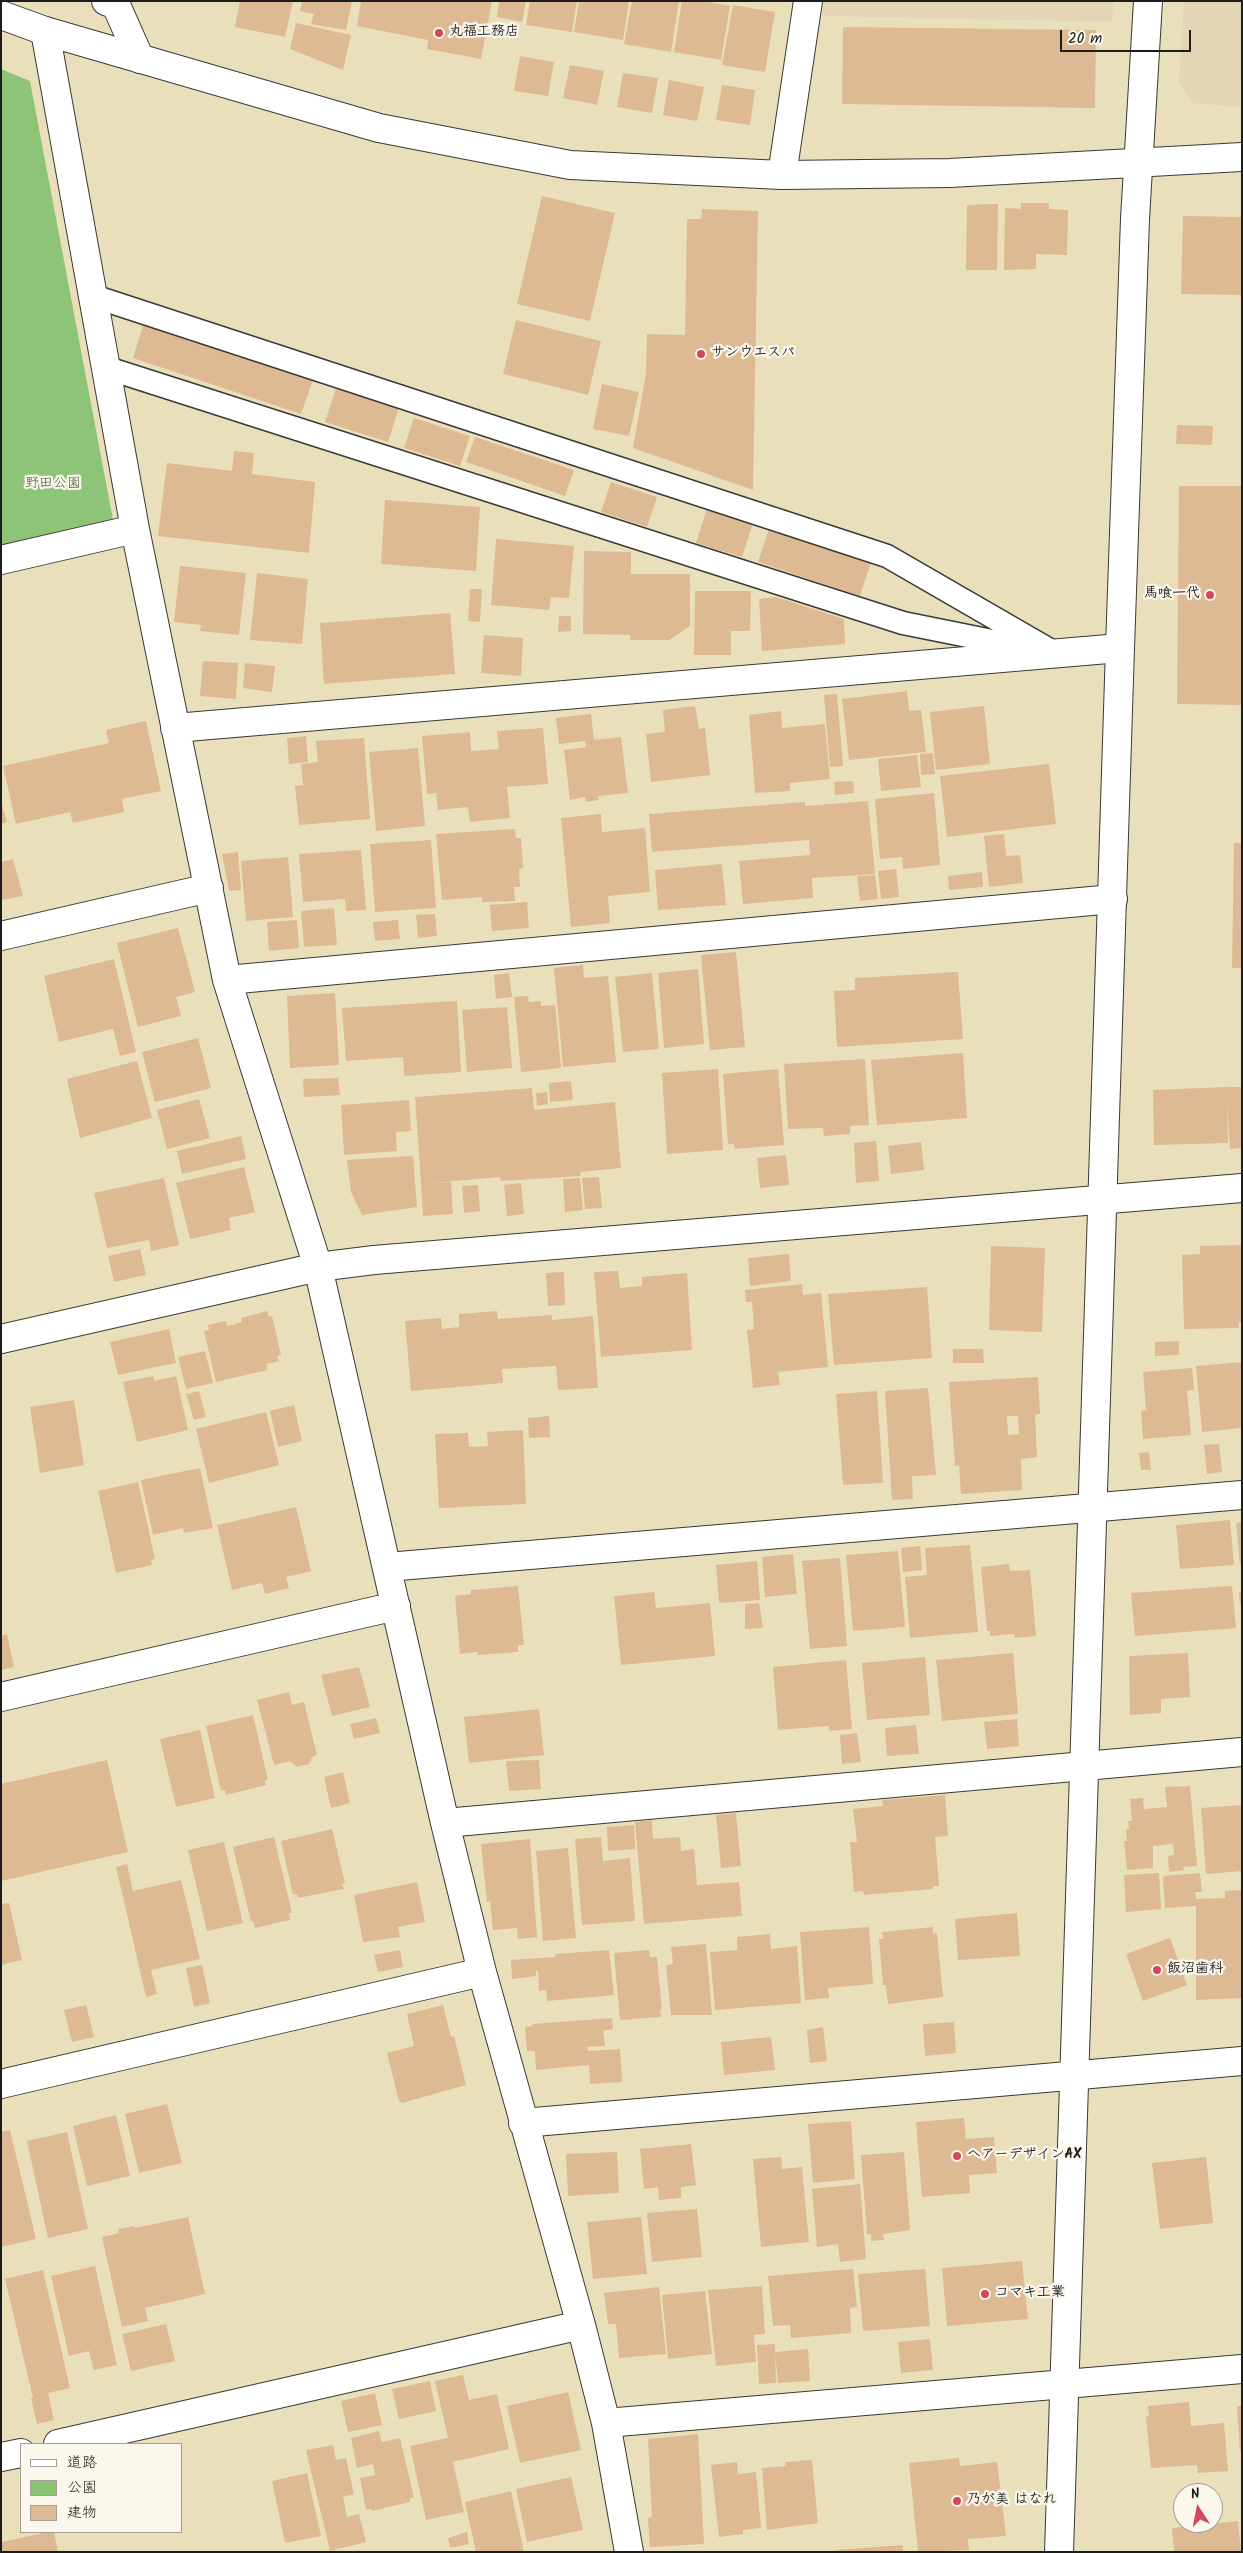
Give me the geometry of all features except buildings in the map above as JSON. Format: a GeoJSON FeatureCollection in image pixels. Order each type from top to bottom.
{"type":"FeatureCollection","features":[{"type":"Feature","properties":{"kind":"street"},"geometry":{"type":"LineString","coordinates":[[106,1],[116,5],[140,59]]}},
{"type":"Feature","properties":{"kind":"street"},"geometry":{"type":"LineString","coordinates":[[782,175],[808,1]]}},
{"type":"Feature","properties":{"kind":"street"},"geometry":{"type":"LineString","coordinates":[[1059,2552],[1066,2384],[1120,648],[1136,219],[1148,1]]}},
{"type":"Feature","properties":{"kind":"street"},"geometry":{"type":"LineString","coordinates":[[1,15],[45,31],[379,128],[570,165],[782,175],[950,173],[1140,165],[1242,157]]}},
{"type":"Feature","properties":{"kind":"street"},"geometry":{"type":"LineString","coordinates":[[45,31],[104,367],[135,529],[227,980],[318,1268],[445,1823],[482,1972],[581,2325],[606,2422],[629,2552]]}},
{"type":"Feature","properties":{"kind":"street"},"geometry":{"type":"LineString","coordinates":[[1,560],[135,529]]}},
{"type":"Feature","properties":{"kind":"street"},"geometry":{"type":"LineString","coordinates":[[175,728],[1120,648]]}},
{"type":"Feature","properties":{"kind":"street"},"geometry":{"type":"LineString","coordinates":[[1,936],[209,888]]}},
{"type":"Feature","properties":{"kind":"street"},"geometry":{"type":"LineString","coordinates":[[227,980],[1113,899]]}},
{"type":"Feature","properties":{"kind":"street"},"geometry":{"type":"LineString","coordinates":[[1,1339],[318,1268],[374,1260],[1242,1188]]}},
{"type":"Feature","properties":{"kind":"street"},"geometry":{"type":"LineString","coordinates":[[387,1567],[1242,1495]]}},
{"type":"Feature","properties":{"kind":"street"},"geometry":{"type":"LineString","coordinates":[[1,1697],[396,1606]]}},
{"type":"Feature","properties":{"kind":"street"},"geometry":{"type":"LineString","coordinates":[[445,1823],[1242,1752]]}},
{"type":"Feature","properties":{"kind":"street"},"geometry":{"type":"LineString","coordinates":[[1,2084],[482,1972]]}},
{"type":"Feature","properties":{"kind":"street"},"geometry":{"type":"LineString","coordinates":[[523,2122],[1242,2061]]}},
{"type":"Feature","properties":{"kind":"street"},"geometry":{"type":"LineString","coordinates":[[62,2443],[581,2325]]}},
{"type":"Feature","properties":{"kind":"street"},"geometry":{"type":"LineString","coordinates":[[606,2422],[1242,2369]]}},
{"type":"Feature","properties":{"kind":"street"},"geometry":{"type":"LineString","coordinates":[[1,2457],[20,2453]]}},
{"type":"Feature","properties":{"kind":"lane"},"geometry":{"type":"LineString","coordinates":[[93,296],[887,556],[1055,653]]}},
{"type":"Feature","properties":{"kind":"lane"},"geometry":{"type":"LineString","coordinates":[[104,367],[903,623],[1055,653]]}},
{"type":"Feature","properties":{"kind":"shaded area"},"geometry":{"type":"Polygon","coordinates":[[[824,1],[1114,1],[1112,22],[822,16],[824,1]]]}},
{"type":"Feature","properties":{"kind":"shaded area"},"geometry":{"type":"Polygon","coordinates":[[[1184,1],[1242,1],[1240,107],[1192,103],[1179,81],[1184,1]]]}},
{"type":"Feature","properties":{"kind":"green space","name":"野田公園"},"geometry":{"type":"Polygon","coordinates":[[[1,69],[30,81],[114,525],[1,551],[1,69]]]}},
{"type":"Feature","properties":{"kind":"place","name":"丸福工務店"},"geometry":{"type":"Point","coordinates":[439,33]}},
{"type":"Feature","properties":{"kind":"place","name":"サンウエスパ"},"geometry":{"type":"Point","coordinates":[701,354]}},
{"type":"Feature","properties":{"kind":"place","name":"馬喰一代"},"geometry":{"type":"Point","coordinates":[1210,595]}},
{"type":"Feature","properties":{"kind":"place","name":"飯沼歯科"},"geometry":{"type":"Point","coordinates":[1157,1970]}},
{"type":"Feature","properties":{"kind":"place","name":"ヘアーデザインAX"},"geometry":{"type":"Point","coordinates":[957,2156]}},
{"type":"Feature","properties":{"kind":"place","name":"コマキ工業"},"geometry":{"type":"Point","coordinates":[985,2294]}},
{"type":"Feature","properties":{"kind":"place","name":"乃が美 はなれ"},"geometry":{"type":"Point","coordinates":[957,2501]}}]}
